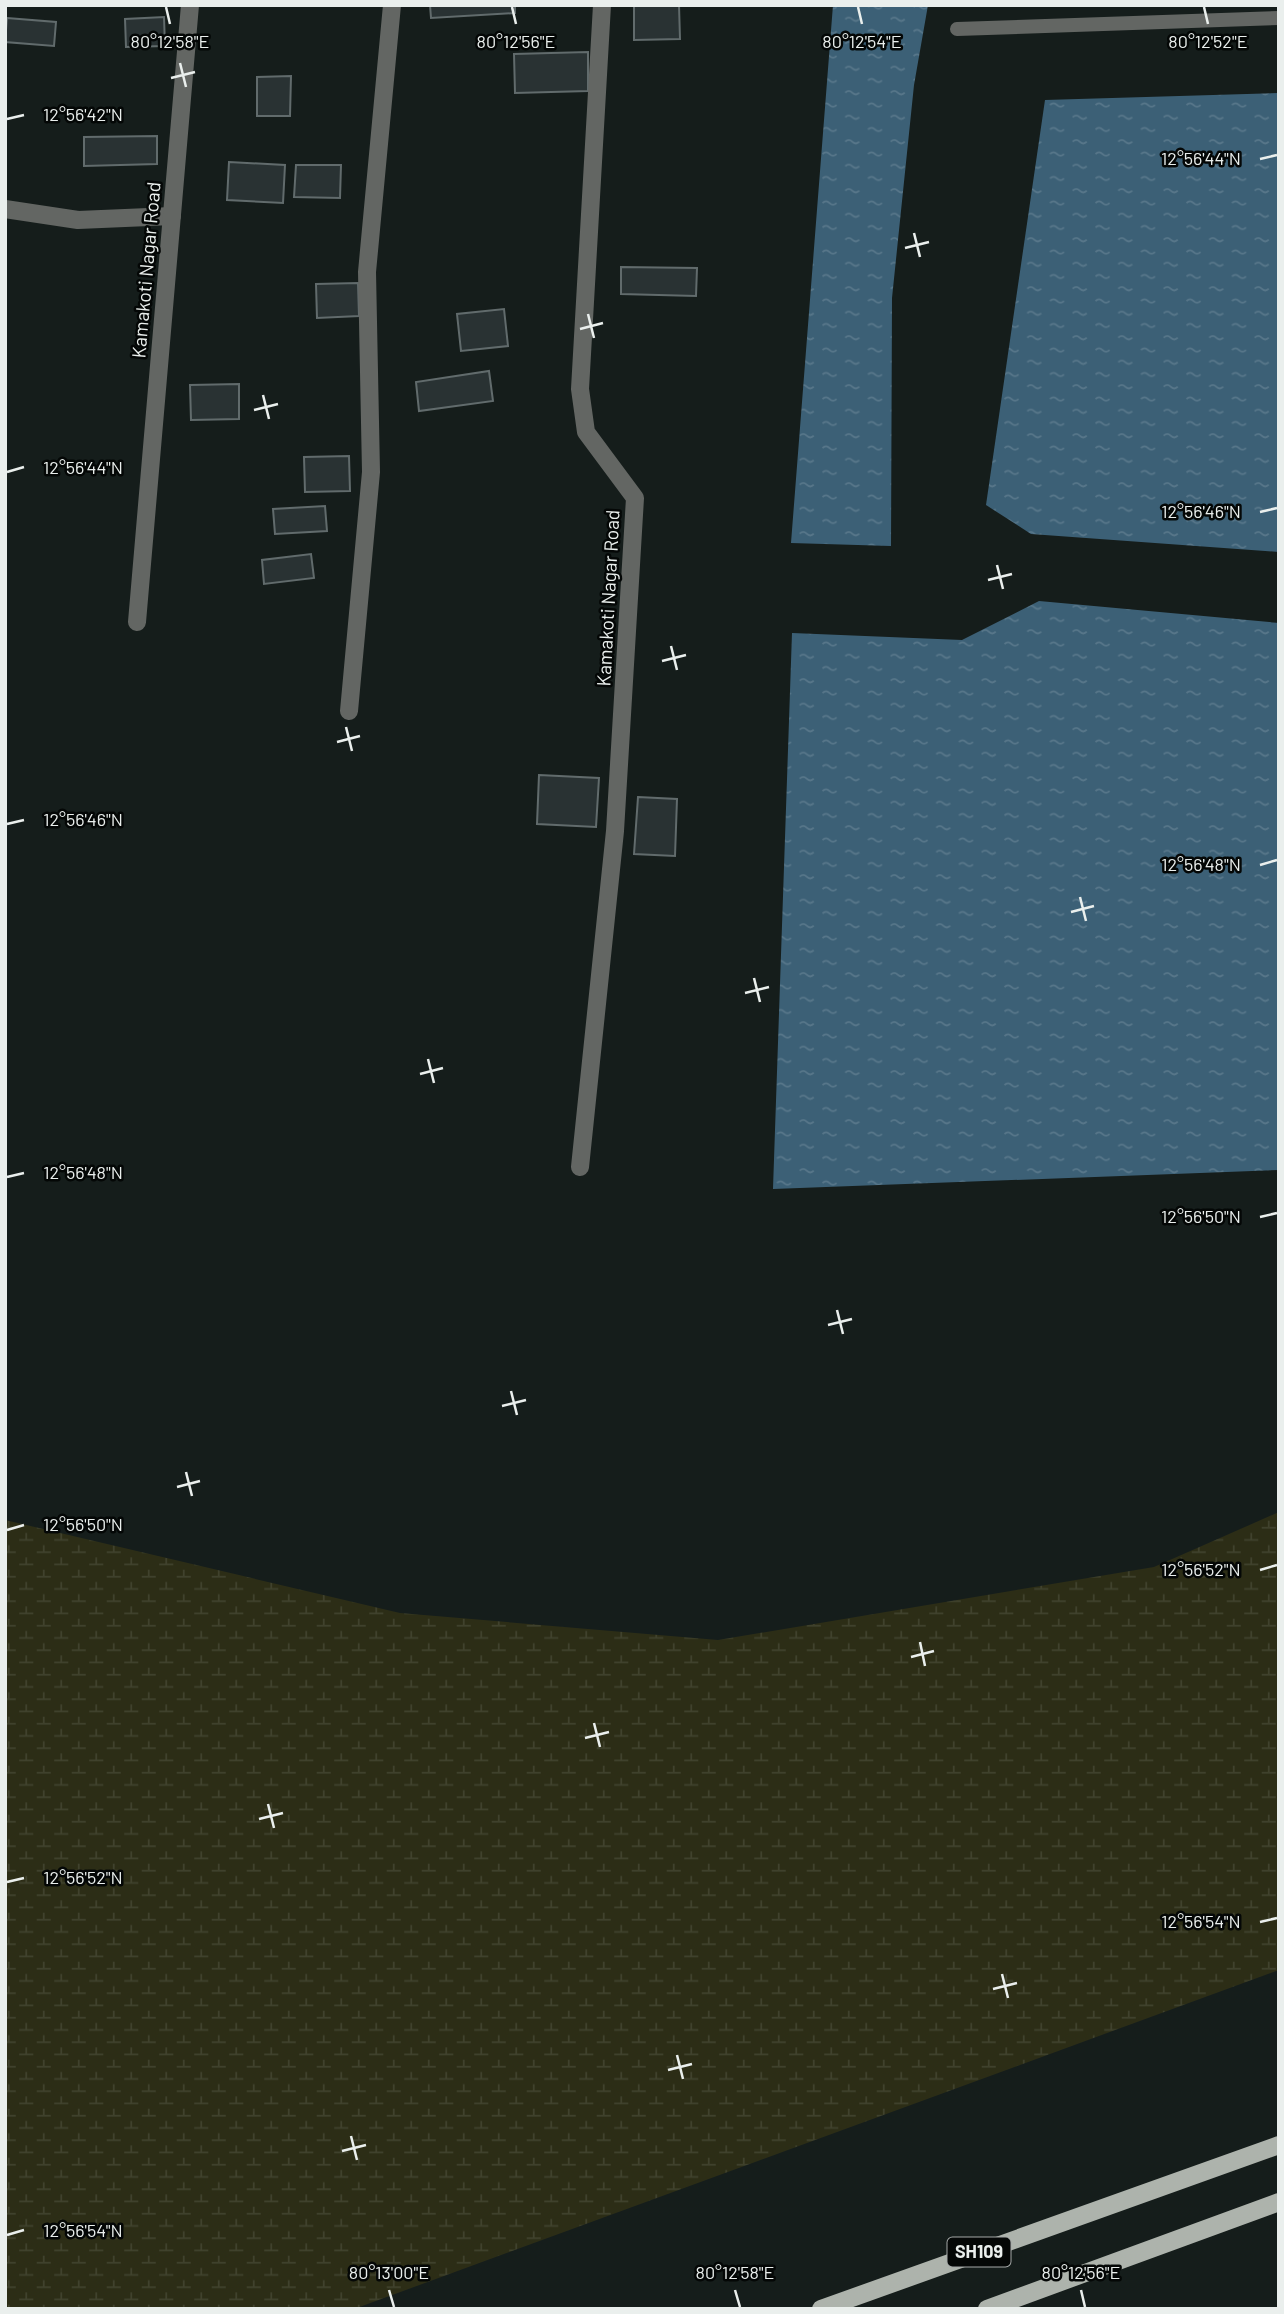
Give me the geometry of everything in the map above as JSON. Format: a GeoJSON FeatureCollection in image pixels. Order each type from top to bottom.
{"type":"FeatureCollection","features":[{"type":"Feature","properties":{"kind":"main road","name":"SH109"},"geometry":{"type":"LineString","coordinates":[[821,2309],[1279,2145]]}},
{"type":"Feature","properties":{"kind":"main road"},"geometry":{"type":"LineString","coordinates":[[987,2309],[1279,2202]]}},
{"type":"Feature","properties":{"kind":"street","name":"Kamakoti Nagar Road"},"geometry":{"type":"LineString","coordinates":[[137,622],[190,5]]}},
{"type":"Feature","properties":{"kind":"street"},"geometry":{"type":"LineString","coordinates":[[349,711],[370,472],[367,272],[392,5]]}},
{"type":"Feature","properties":{"kind":"street","name":"Kamakoti Nagar Road"},"geometry":{"type":"LineString","coordinates":[[580,1167],[615,831],[635,498],[586,432],[580,389],[602,5]]}},
{"type":"Feature","properties":{"kind":"street"},"geometry":{"type":"LineString","coordinates":[[5,209],[78,219],[172,216]]}},
{"type":"Feature","properties":{"kind":"lane"},"geometry":{"type":"LineString","coordinates":[[957,29],[1279,18]]}},
{"type":"Feature","properties":{"kind":"green space"},"geometry":{"type":"Polygon","coordinates":[[[1279,1512],[1279,1970],[354,2309],[5,2309],[5,1520],[400,1613],[718,1640],[1154,1567],[1279,1512]]]}},
{"type":"Feature","properties":{"kind":"water"},"geometry":{"type":"Polygon","coordinates":[[[833,5],[928,5],[914,85],[892,298],[891,546],[791,543],[833,5]]]}},
{"type":"Feature","properties":{"kind":"water"},"geometry":{"type":"Polygon","coordinates":[[[1279,93],[1279,552],[1031,534],[986,505],[1045,100],[1279,93]]]}},
{"type":"Feature","properties":{"kind":"water"},"geometry":{"type":"Polygon","coordinates":[[[1039,601],[1279,623],[1279,1170],[773,1189],[792,633],[962,640],[1039,601]]]}},
{"type":"Feature","properties":{"kind":"building"},"geometry":{"type":"Polygon","coordinates":[[[430,5],[515,5],[515,13],[431,18],[430,5]]]}},
{"type":"Feature","properties":{"kind":"building"},"geometry":{"type":"Polygon","coordinates":[[[634,5],[679,5],[680,39],[634,40],[634,5]]]}},
{"type":"Feature","properties":{"kind":"building"},"geometry":{"type":"Polygon","coordinates":[[[164,17],[165,46],[126,47],[125,19],[164,17]]]}},
{"type":"Feature","properties":{"kind":"building"},"geometry":{"type":"Polygon","coordinates":[[[7,18],[56,22],[54,46],[5,42],[7,18]]]}},
{"type":"Feature","properties":{"kind":"building"},"geometry":{"type":"Polygon","coordinates":[[[588,52],[588,91],[515,93],[514,54],[588,52]]]}},
{"type":"Feature","properties":{"kind":"building"},"geometry":{"type":"Polygon","coordinates":[[[291,76],[290,116],[257,116],[257,77],[291,76]]]}},
{"type":"Feature","properties":{"kind":"building"},"geometry":{"type":"Polygon","coordinates":[[[157,136],[157,164],[84,166],[84,137],[157,136]]]}},
{"type":"Feature","properties":{"kind":"building"},"geometry":{"type":"Polygon","coordinates":[[[229,162],[285,165],[283,203],[227,200],[229,162]]]}},
{"type":"Feature","properties":{"kind":"building"},"geometry":{"type":"Polygon","coordinates":[[[296,165],[341,165],[340,198],[294,197],[296,165]]]}},
{"type":"Feature","properties":{"kind":"building"},"geometry":{"type":"Polygon","coordinates":[[[621,267],[697,268],[696,296],[621,294],[621,267]]]}},
{"type":"Feature","properties":{"kind":"building"},"geometry":{"type":"Polygon","coordinates":[[[358,283],[359,316],[317,318],[316,284],[358,283]]]}},
{"type":"Feature","properties":{"kind":"building"},"geometry":{"type":"Polygon","coordinates":[[[504,309],[508,346],[461,351],[457,314],[504,309]]]}},
{"type":"Feature","properties":{"kind":"building"},"geometry":{"type":"Polygon","coordinates":[[[489,371],[493,401],[419,411],[416,382],[489,371]]]}},
{"type":"Feature","properties":{"kind":"building"},"geometry":{"type":"Polygon","coordinates":[[[239,384],[239,419],[191,420],[190,385],[239,384]]]}},
{"type":"Feature","properties":{"kind":"building"},"geometry":{"type":"Polygon","coordinates":[[[349,456],[350,491],[305,492],[304,457],[349,456]]]}},
{"type":"Feature","properties":{"kind":"building"},"geometry":{"type":"Polygon","coordinates":[[[325,506],[327,531],[275,534],[273,509],[325,506]]]}},
{"type":"Feature","properties":{"kind":"building"},"geometry":{"type":"Polygon","coordinates":[[[311,554],[314,578],[264,584],[262,560],[311,554]]]}},
{"type":"Feature","properties":{"kind":"building"},"geometry":{"type":"Polygon","coordinates":[[[539,775],[599,778],[596,827],[537,824],[539,775]]]}},
{"type":"Feature","properties":{"kind":"building"},"geometry":{"type":"Polygon","coordinates":[[[638,797],[677,799],[675,856],[634,854],[638,797]]]}}]}
